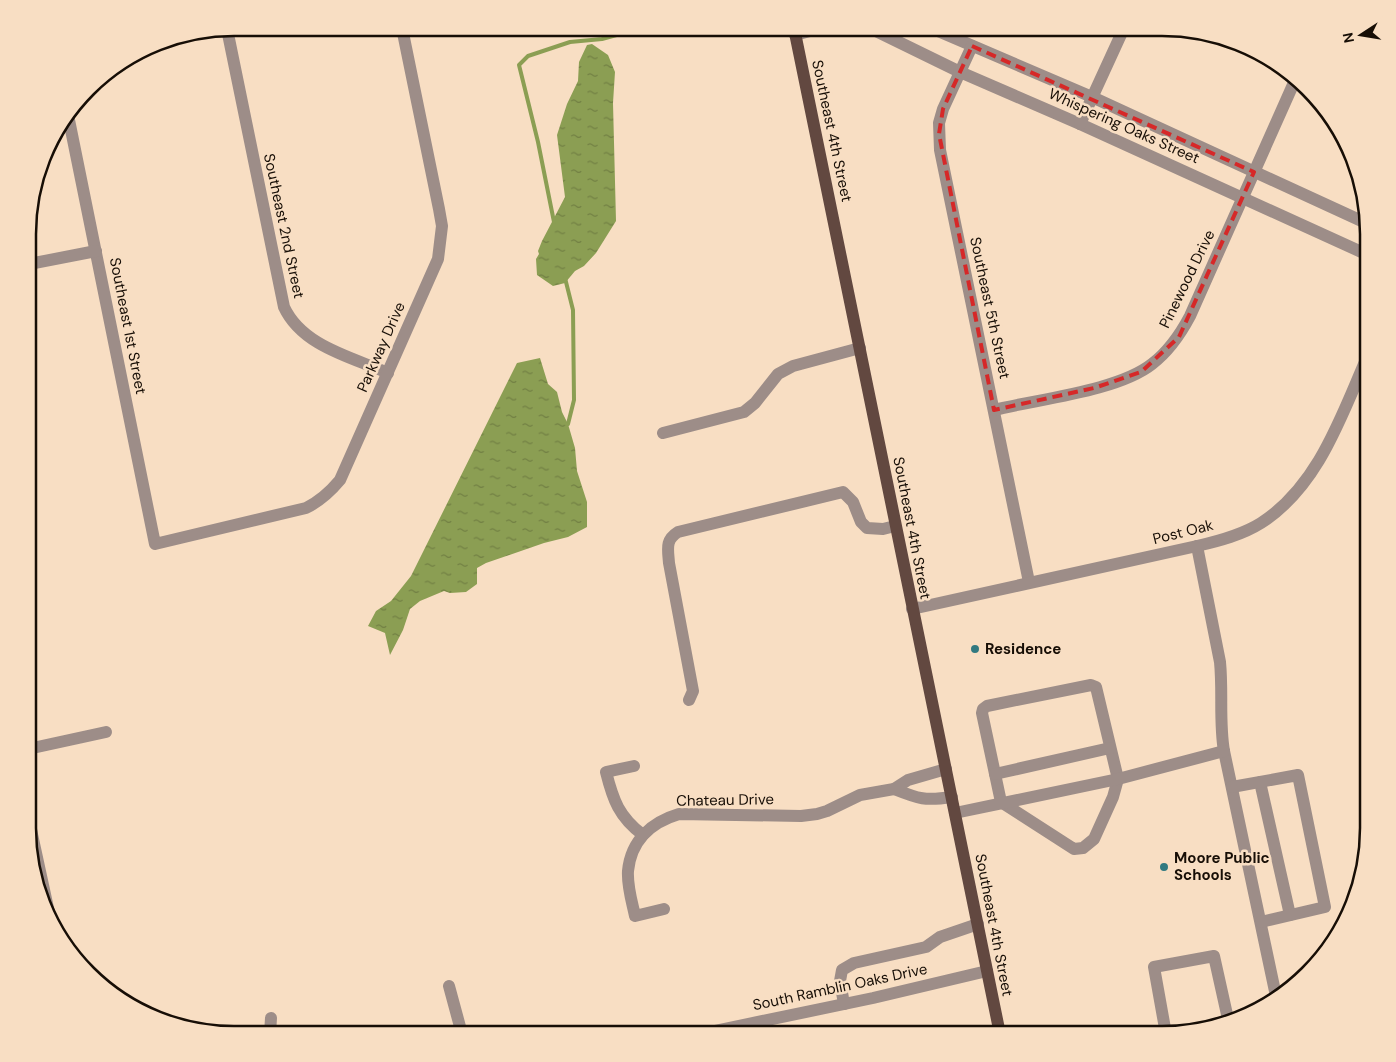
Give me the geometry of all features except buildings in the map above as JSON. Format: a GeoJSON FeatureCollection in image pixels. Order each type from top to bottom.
{"type":"FeatureCollection","features":[{"type":"Feature","properties":{"kind":"main road","name":"Southeast 4th Street"},"geometry":{"type":"LineString","coordinates":[[795,36],[998,1026]]}},
{"type":"Feature","properties":{"kind":"street","name":"Southeast 2nd Street"},"geometry":{"type":"LineString","coordinates":[[229,36],[284,307],[290,320],[311,339],[388,373]]}},
{"type":"Feature","properties":{"kind":"street","name":"Parkway Drive"},"geometry":{"type":"LineString","coordinates":[[155,544],[306,508],[328,494],[340,480],[438,259],[442,226],[404,36]]}},
{"type":"Feature","properties":{"kind":"street","name":"Whispering Oaks Street"},"geometry":{"type":"LineString","coordinates":[[886,36],[960,72],[1080,124],[1360,251]]}},
{"type":"Feature","properties":{"kind":"street","name":"Whispering Oaks Street"},"geometry":{"type":"LineString","coordinates":[[949,36],[1092,97],[1359,220]]}},
{"type":"Feature","properties":{"kind":"street"},"geometry":{"type":"LineString","coordinates":[[1080,124],[1120,36]]}},
{"type":"Feature","properties":{"kind":"street","name":"Southeast 5th Street"},"geometry":{"type":"LineString","coordinates":[[972,46],[943,110],[940,123],[940,150],[1029,582]]}},
{"type":"Feature","properties":{"kind":"street","name":"Pinewood Drive"},"geometry":{"type":"LineString","coordinates":[[994,410],[1094,388],[1124,379],[1141,372],[1167,351],[1183,330],[1293,86]]}},
{"type":"Feature","properties":{"kind":"street","name":"Southeast 1st Street"},"geometry":{"type":"LineString","coordinates":[[70,124],[155,544]]}},
{"type":"Feature","properties":{"kind":"street"},"geometry":{"type":"LineString","coordinates":[[36,263],[96,251]]}},
{"type":"Feature","properties":{"kind":"street"},"geometry":{"type":"LineString","coordinates":[[663,433],[744,412],[755,403],[778,374],[793,366],[860,348]]}},
{"type":"Feature","properties":{"kind":"street","name":"Post Oak"},"geometry":{"type":"LineString","coordinates":[[912,609],[1197,546],[1242,532],[1260,523],[1280,509],[1296,493],[1318,462],[1360,373]]}},
{"type":"Feature","properties":{"kind":"street"},"geometry":{"type":"LineString","coordinates":[[689,700],[693,691],[669,563],[668,544],[671,536],[678,532],[843,492],[853,502],[862,522],[867,528],[883,529],[895,526]]}},
{"type":"Feature","properties":{"kind":"street"},"geometry":{"type":"LineString","coordinates":[[1197,546],[1220,662],[1222,680],[1221,726],[1224,751],[1275,990]]}},
{"type":"Feature","properties":{"kind":"street"},"geometry":{"type":"LineString","coordinates":[[1094,685],[1110,748],[1118,779],[1113,797],[1094,839],[1083,848],[1074,849],[1001,802],[982,713],[983,709],[987,706],[1094,685]]}},
{"type":"Feature","properties":{"kind":"street"},"geometry":{"type":"LineString","coordinates":[[36,747],[106,732]]}},
{"type":"Feature","properties":{"kind":"street"},"geometry":{"type":"LineString","coordinates":[[995,774],[1110,748]]}},
{"type":"Feature","properties":{"kind":"street"},"geometry":{"type":"LineString","coordinates":[[956,813],[1001,802],[1118,779],[1224,751]]}},
{"type":"Feature","properties":{"kind":"street"},"geometry":{"type":"LineString","coordinates":[[634,766],[606,772],[610,790],[621,814],[630,826],[643,836]]}},
{"type":"Feature","properties":{"kind":"street","name":"Chateau Drive"},"geometry":{"type":"LineString","coordinates":[[664,909],[635,916],[630,894],[628,870],[633,850],[653,825],[665,818],[679,814],[801,816],[817,814],[860,794],[894,789],[908,780],[946,769]]}},
{"type":"Feature","properties":{"kind":"street"},"geometry":{"type":"LineString","coordinates":[[1232,787],[1298,775],[1325,907],[1261,922]]}},
{"type":"Feature","properties":{"kind":"street"},"geometry":{"type":"LineString","coordinates":[[1260,782],[1290,915]]}},
{"type":"Feature","properties":{"kind":"street","name":"Chateau Drive"},"geometry":{"type":"LineString","coordinates":[[894,789],[929,800],[952,796]]}},
{"type":"Feature","properties":{"kind":"street"},"geometry":{"type":"LineString","coordinates":[[844,1004],[840,981],[842,970],[854,963],[926,947],[940,937],[978,924]]}},
{"type":"Feature","properties":{"kind":"street"},"geometry":{"type":"LineString","coordinates":[[1165,1026],[1154,968],[1214,956],[1227,1014]]}},
{"type":"Feature","properties":{"kind":"street","name":"South Ramblin Oaks Drive"},"geometry":{"type":"LineString","coordinates":[[747,1026],[987,970]]}},
{"type":"Feature","properties":{"kind":"street"},"geometry":{"type":"LineString","coordinates":[[449,986],[460,1026]]}},
{"type":"Feature","properties":{"kind":"street"},"geometry":{"type":"LineString","coordinates":[[270,1026],[271,1018]]}},
{"type":"Feature","properties":{"kind":"highlighted area"},"geometry":{"type":"Polygon","coordinates":[[[972,46],[1254,172],[1179,337],[1141,372],[1094,388],[994,410],[939,134],[943,109],[972,46]]]}},
{"type":"Feature","properties":{"kind":"water"},"geometry":{"type":"Polygon","coordinates":[[[592,44],[608,55],[615,72],[613,103],[616,221],[596,253],[584,266],[575,271],[565,283],[553,286],[537,275],[536,259],[542,241],[565,197],[557,135],[567,104],[578,81],[579,62],[587,45],[592,44]]]}},
{"type":"Feature","properties":{"kind":"water"},"geometry":{"type":"Polygon","coordinates":[[[540,358],[548,384],[557,392],[575,448],[577,471],[587,502],[587,527],[568,537],[544,543],[486,563],[477,568],[477,584],[466,592],[450,593],[444,591],[420,601],[410,609],[403,630],[390,655],[385,633],[368,626],[376,611],[391,601],[411,576],[517,363],[540,358]]]}},
{"type":"Feature","properties":{"kind":"waterway"},"geometry":{"type":"LineString","coordinates":[[554,222],[538,142],[519,65],[528,56],[570,42],[613,36]]}},
{"type":"Feature","properties":{"kind":"waterway"},"geometry":{"type":"LineString","coordinates":[[565,278],[573,310],[574,400],[568,424]]}},
{"type":"Feature","properties":{"kind":"place","name":"Residence"},"geometry":{"type":"Point","coordinates":[975,649]}},
{"type":"Feature","properties":{"kind":"place","name":"Moore Public Schools"},"geometry":{"type":"Point","coordinates":[1164,867]}}]}
